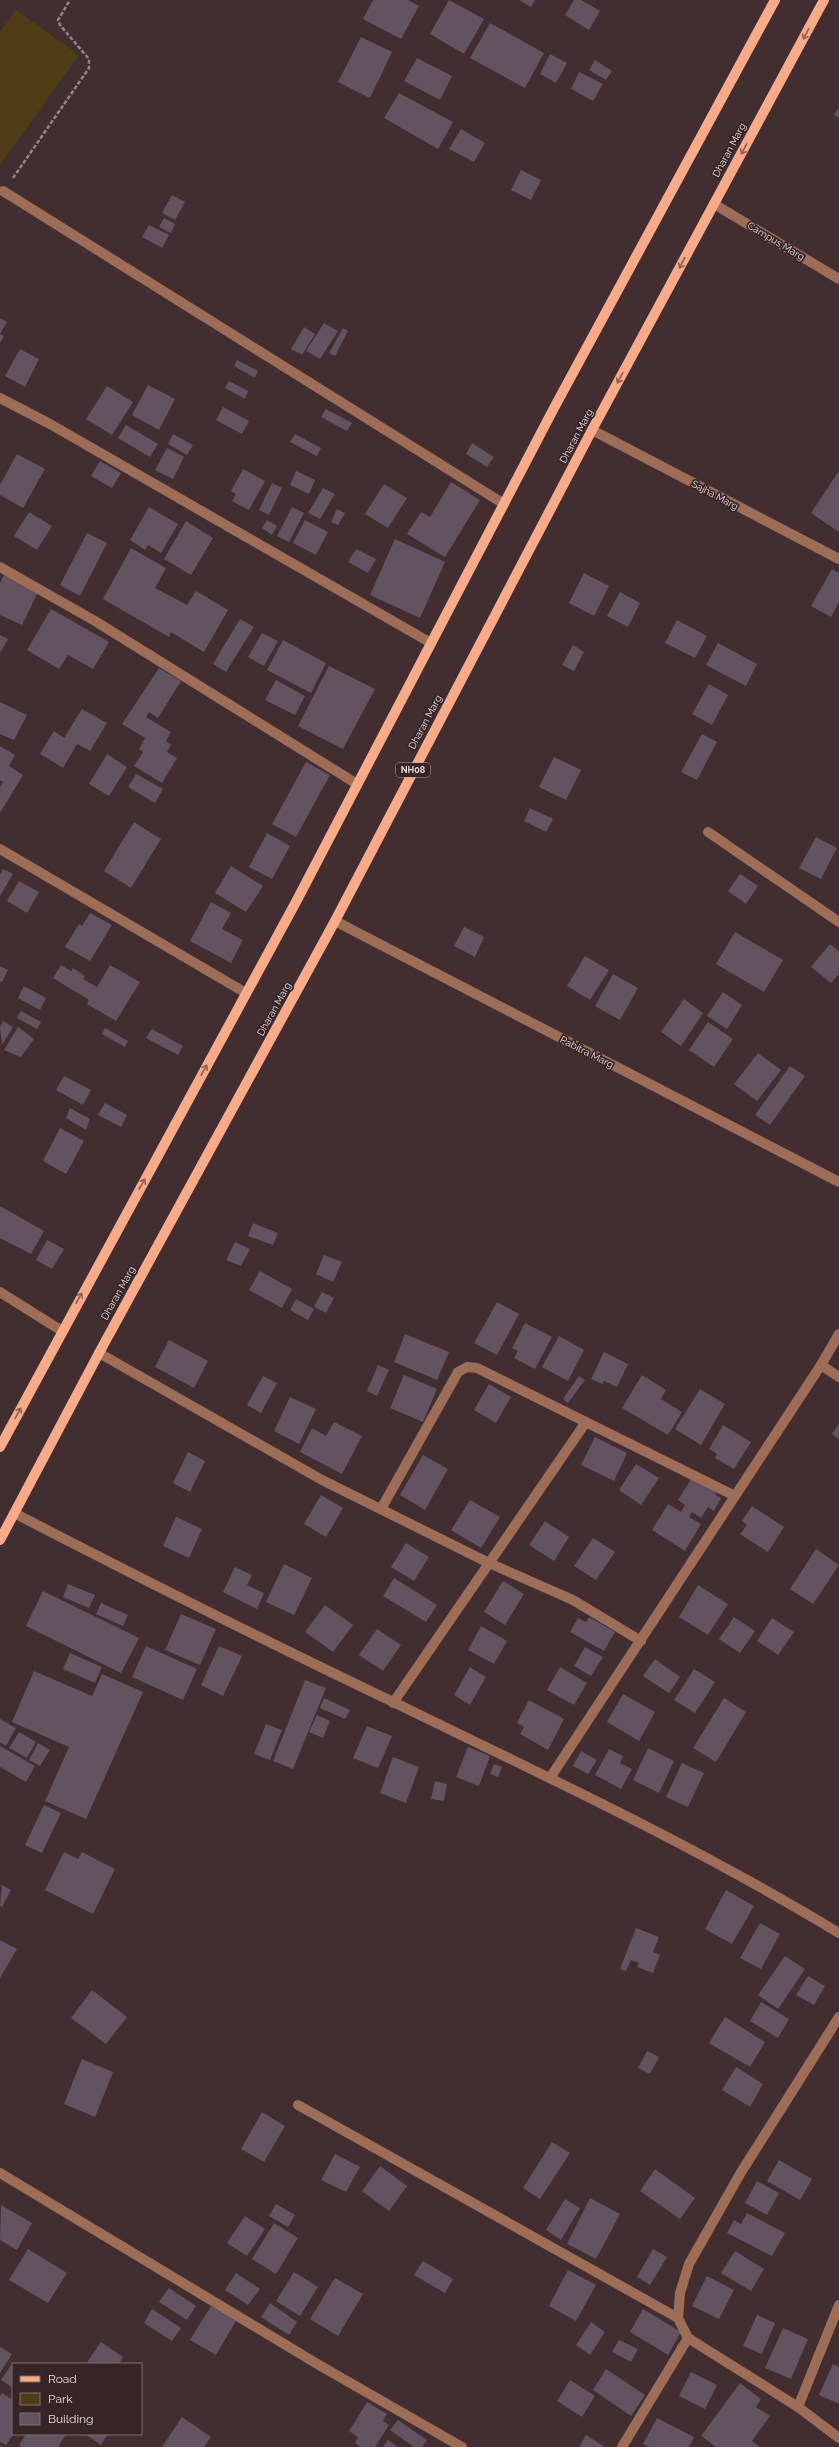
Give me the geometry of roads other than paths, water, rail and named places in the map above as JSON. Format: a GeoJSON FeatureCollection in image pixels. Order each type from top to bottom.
{"type":"FeatureCollection","features":[{"type":"Feature","properties":{"kind":"main road"},"geometry":{"type":"LineString","coordinates":[[0,1447],[246,993],[504,504],[775,0]]}},
{"type":"Feature","properties":{"kind":"main road","name":"Dharan Marg"},"geometry":{"type":"LineString","coordinates":[[0,1540],[99,1353],[335,921],[592,430],[824,0]]}},
{"type":"Feature","properties":{"kind":"street"},"geometry":{"type":"LineString","coordinates":[[3,191],[504,504]]}},
{"type":"Feature","properties":{"kind":"street","name":"Campus Marg"},"geometry":{"type":"LineString","coordinates":[[714,204],[839,279]]}},
{"type":"Feature","properties":{"kind":"street"},"geometry":{"type":"LineString","coordinates":[[0,398],[50,424],[431,643]]}},
{"type":"Feature","properties":{"kind":"street","name":"Sajha Marg"},"geometry":{"type":"LineString","coordinates":[[592,430],[839,559]]}},
{"type":"Feature","properties":{"kind":"street"},"geometry":{"type":"LineString","coordinates":[[0,567],[95,621],[357,784]]}},
{"type":"Feature","properties":{"kind":"street"},"geometry":{"type":"LineString","coordinates":[[708,832],[839,922]]}},
{"type":"Feature","properties":{"kind":"street"},"geometry":{"type":"LineString","coordinates":[[0,849],[246,993]]}},
{"type":"Feature","properties":{"kind":"street","name":"Pabitra Marg"},"geometry":{"type":"LineString","coordinates":[[335,921],[839,1182]]}},
{"type":"Feature","properties":{"kind":"street"},"geometry":{"type":"LineString","coordinates":[[0,1292],[62,1331]]}},
{"type":"Feature","properties":{"kind":"street"},"geometry":{"type":"LineString","coordinates":[[550,1778],[821,1365],[839,1334]]}},
{"type":"Feature","properties":{"kind":"street"},"geometry":{"type":"LineString","coordinates":[[99,1353],[322,1480],[489,1563],[572,1600],[641,1640]]}},
{"type":"Feature","properties":{"kind":"street"},"geometry":{"type":"LineString","coordinates":[[821,1365],[839,1378]]}},
{"type":"Feature","properties":{"kind":"street"},"geometry":{"type":"LineString","coordinates":[[381,1509],[458,1372],[467,1366],[477,1368],[735,1496]]}},
{"type":"Feature","properties":{"kind":"street"},"geometry":{"type":"LineString","coordinates":[[393,1703],[586,1422]]}},
{"type":"Feature","properties":{"kind":"street"},"geometry":{"type":"LineString","coordinates":[[14,1513],[212,1616],[550,1778],[765,1888],[839,1933]]}},
{"type":"Feature","properties":{"kind":"street"},"geometry":{"type":"LineString","coordinates":[[839,2017],[740,2174],[689,2264],[680,2293],[678,2318],[688,2338],[798,2407],[839,2438]]}},
{"type":"Feature","properties":{"kind":"street"},"geometry":{"type":"LineString","coordinates":[[298,2105],[678,2318]]}},
{"type":"Feature","properties":{"kind":"street"},"geometry":{"type":"LineString","coordinates":[[0,2173],[318,2365],[462,2447]]}},
{"type":"Feature","properties":{"kind":"street"},"geometry":{"type":"LineString","coordinates":[[798,2407],[839,2305]]}},
{"type":"Feature","properties":{"kind":"street"},"geometry":{"type":"LineString","coordinates":[[622,2447],[688,2338]]}}]}
